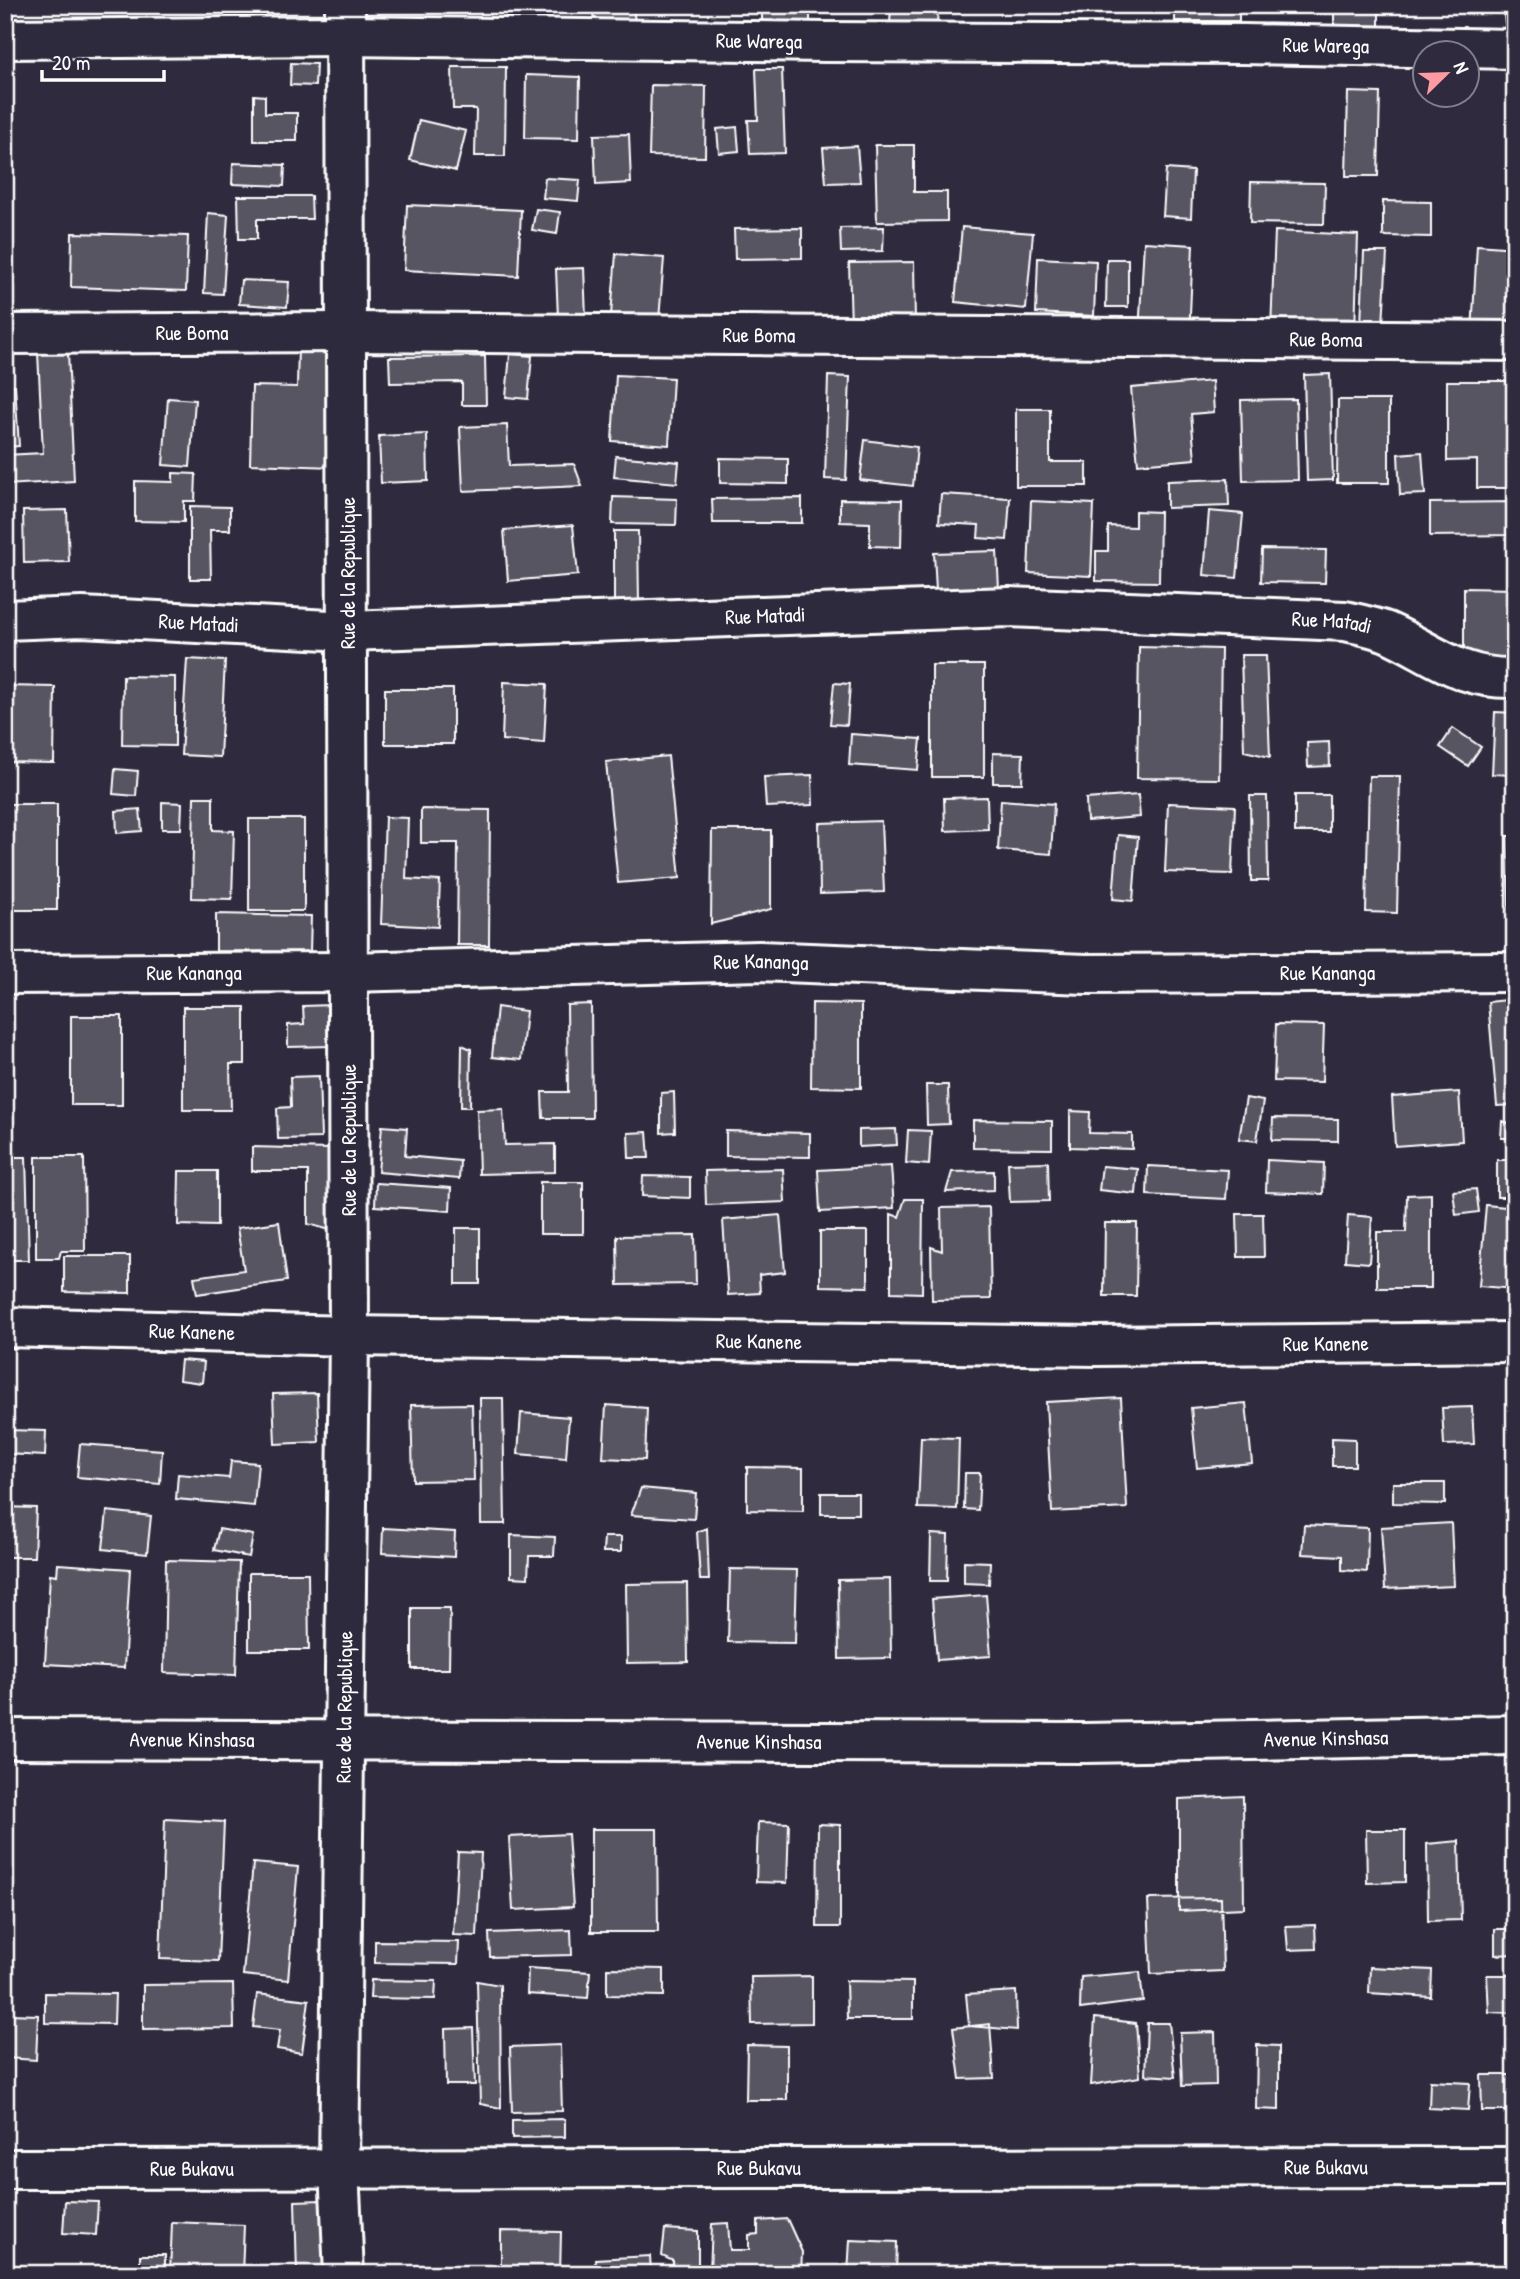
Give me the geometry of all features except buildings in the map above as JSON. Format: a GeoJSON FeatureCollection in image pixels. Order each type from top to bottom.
{"type":"FeatureCollection","features":[{"type":"Feature","properties":{"kind":"street","name":"Rue Warega"},"geometry":{"type":"LineString","coordinates":[[5,39],[345,20],[840,42],[1515,49]]}},
{"type":"Feature","properties":{"kind":"street","name":"Rue de la Republique"},"geometry":{"type":"LineString","coordinates":[[344,2274],[339,2169],[349,1336],[345,20]]}},
{"type":"Feature","properties":{"kind":"street","name":"Rue Boma"},"geometry":{"type":"LineString","coordinates":[[5,334],[347,332],[1515,341]]}},
{"type":"Feature","properties":{"kind":"street","name":"Rue Matadi"},"geometry":{"type":"LineString","coordinates":[[5,620],[82,617],[348,631],[995,607],[1085,609],[1345,621],[1385,631],[1459,670],[1492,679],[1515,678]]}},
{"type":"Feature","properties":{"kind":"street","name":"Rue Kananga"},"geometry":{"type":"LineString","coordinates":[[5,974],[349,972],[759,961],[1087,974],[1515,972]]}},
{"type":"Feature","properties":{"kind":"street","name":"Rue Kanene"},"geometry":{"type":"LineString","coordinates":[[5,1327],[349,1336],[1096,1346],[1515,1342]]}},
{"type":"Feature","properties":{"kind":"street","name":"Avenue Kinshasa"},"geometry":{"type":"LineString","coordinates":[[5,1739],[1086,1743],[1515,1735]]}},
{"type":"Feature","properties":{"kind":"street","name":"Rue Bukavu"},"geometry":{"type":"LineString","coordinates":[[5,2169],[1515,2167]]}}]}
